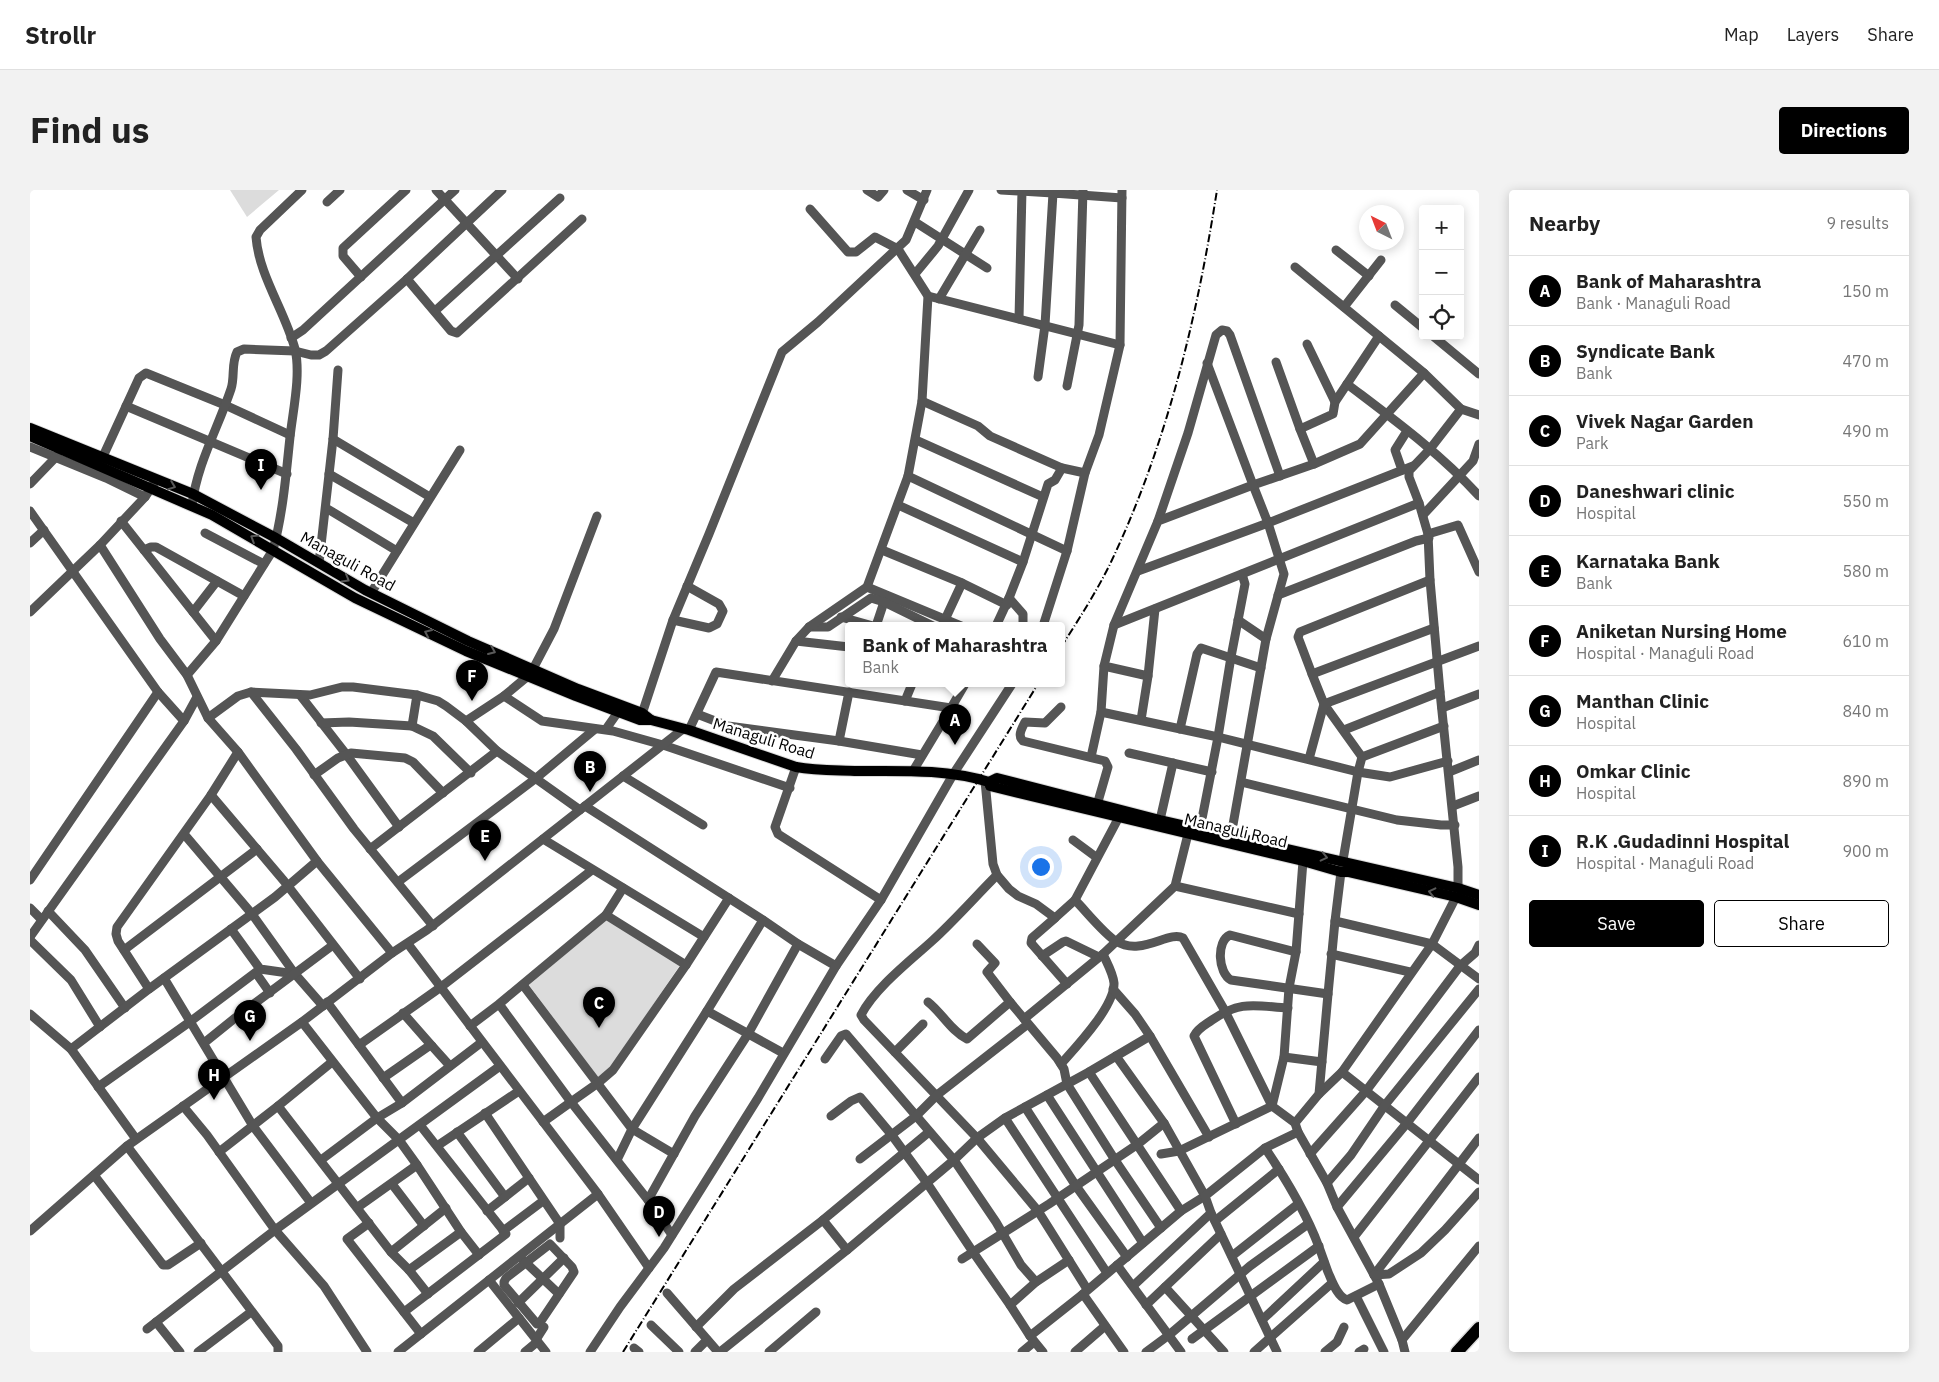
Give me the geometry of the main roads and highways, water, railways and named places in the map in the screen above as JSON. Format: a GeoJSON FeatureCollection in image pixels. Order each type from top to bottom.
{"type":"FeatureCollection","features":[{"type":"Feature","properties":{"kind":"highway"},"geometry":{"type":"LineString","coordinates":[[1457,1352],[1479,1328]]}},
{"type":"Feature","properties":{"kind":"main road","name":"Managuli Road"},"geometry":{"type":"LineString","coordinates":[[30,428],[58,448]]}},
{"type":"Feature","properties":{"kind":"main road","name":"Managuli Road"},"geometry":{"type":"LineString","coordinates":[[30,436],[58,448],[101,461],[154,484],[212,514],[360,600],[466,651],[578,689],[641,717]]}},
{"type":"Feature","properties":{"kind":"main road","name":"Managuli Road"},"geometry":{"type":"LineString","coordinates":[[154,484],[193,494],[276,538],[371,593],[530,672],[618,712],[686,730],[796,767],[813,770],[954,773],[987,781],[996,778],[1097,805],[1342,862],[1457,893],[1479,905]]}},
{"type":"Feature","properties":{"kind":"main road","name":"Managuli Road"},"geometry":{"type":"LineString","coordinates":[[987,781],[990,786],[1303,861],[1341,872],[1457,893],[1478,894]]}},
{"type":"Feature","properties":{"kind":"railway"},"geometry":{"type":"LineString","coordinates":[[1065,641],[1111,562],[1131,517],[1164,426],[1178,380],[1200,286],[1217,190]]}},
{"type":"Feature","properties":{"kind":"railway"},"geometry":{"type":"LineString","coordinates":[[623,1352],[1036,687]]}},
{"type":"Feature","properties":{"kind":"place","name":"R.K .Gudadinni Hospital"},"geometry":{"type":"Point","coordinates":[261,490]}},
{"type":"Feature","properties":{"kind":"place","name":"Aniketan Nursing Home"},"geometry":{"type":"Point","coordinates":[472,701]}},
{"type":"Feature","properties":{"kind":"place","name":"Bank of Maharashtra"},"geometry":{"type":"Point","coordinates":[955,745]}},
{"type":"Feature","properties":{"kind":"place","name":"Syndicate Bank"},"geometry":{"type":"Point","coordinates":[590,792]}},
{"type":"Feature","properties":{"kind":"place","name":"Karnataka Bank"},"geometry":{"type":"Point","coordinates":[485,861]}},
{"type":"Feature","properties":{"kind":"place","name":"Vivek Nagar Garden"},"geometry":{"type":"Point","coordinates":[599,1028]}},
{"type":"Feature","properties":{"kind":"place","name":"Manthan Clinic"},"geometry":{"type":"Point","coordinates":[250,1041]}},
{"type":"Feature","properties":{"kind":"place","name":"Omkar Clinic"},"geometry":{"type":"Point","coordinates":[214,1100]}},
{"type":"Feature","properties":{"kind":"place","name":"Daneshwari clinic"},"geometry":{"type":"Point","coordinates":[659,1237]}}]}
